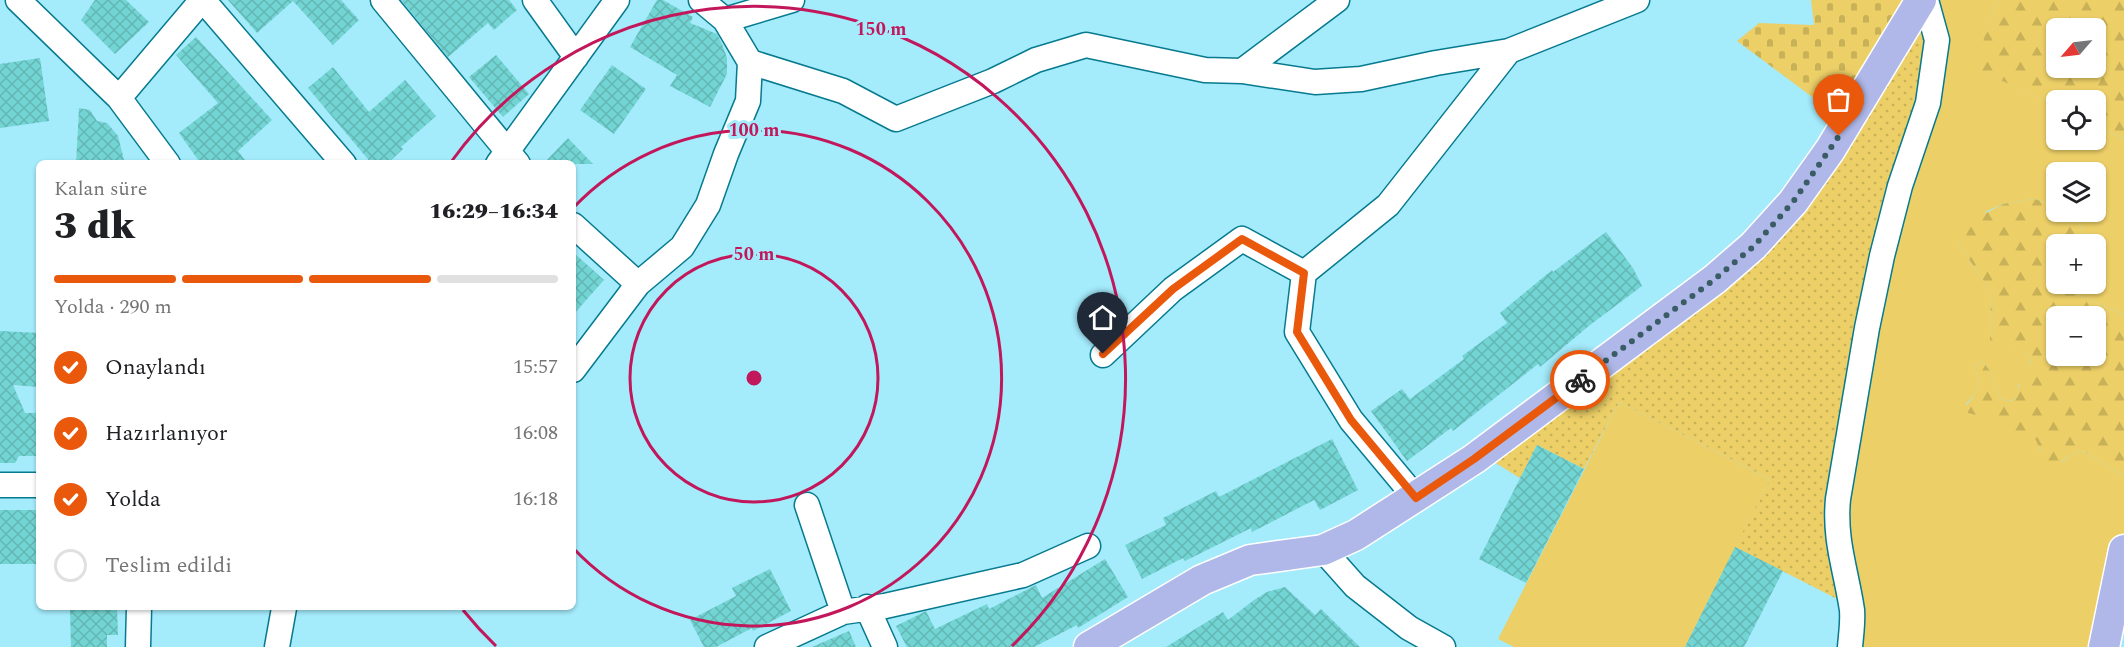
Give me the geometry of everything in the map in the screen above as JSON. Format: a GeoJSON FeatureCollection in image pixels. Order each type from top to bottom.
{"type":"FeatureCollection","features":[{"type":"Feature","properties":{"kind":"main road"},"geometry":{"type":"LineString","coordinates":[[1103,643],[1202,580],[1250,560],[1323,550],[1356,535],[1474,459],[1715,279],[1754,246],[1793,202],[1830,150],[1921,0]]}},
{"type":"Feature","properties":{"kind":"main road"},"geometry":{"type":"LineString","coordinates":[[2104,647],[2124,550]]}},
{"type":"Feature","properties":{"kind":"street"},"geometry":{"type":"LineString","coordinates":[[18,0],[118,98],[165,160]]}},
{"type":"Feature","properties":{"kind":"street"},"geometry":{"type":"LineString","coordinates":[[118,98],[202,0],[341,160]]}},
{"type":"Feature","properties":{"kind":"street"},"geometry":{"type":"LineString","coordinates":[[383,0],[508,159],[617,0]]}},
{"type":"Feature","properties":{"kind":"street"},"geometry":{"type":"LineString","coordinates":[[535,0],[576,57]]}},
{"type":"Feature","properties":{"kind":"street"},"geometry":{"type":"LineString","coordinates":[[576,366],[638,284],[682,247],[708,205],[748,101],[750,62],[719,8],[792,0]]}},
{"type":"Feature","properties":{"kind":"street"},"geometry":{"type":"LineString","coordinates":[[1242,71],[1337,0]]}},
{"type":"Feature","properties":{"kind":"street"},"geometry":{"type":"LineString","coordinates":[[750,62],[843,91],[897,118],[993,81],[1036,60],[1086,45],[1205,70],[1242,71],[1315,82],[1361,79],[1509,51],[1637,0]]}},
{"type":"Feature","properties":{"kind":"street"},"geometry":{"type":"LineString","coordinates":[[1850,647],[1852,612],[1839,547],[1836,522],[1838,499],[1867,327],[1882,256],[1900,186],[1928,103],[1937,40],[1926,0]]}},
{"type":"Feature","properties":{"kind":"street"},"geometry":{"type":"LineString","coordinates":[[1416,498],[1351,420],[1297,332],[1304,273],[1388,205],[1509,51]]}},
{"type":"Feature","properties":{"kind":"street"},"geometry":{"type":"LineString","coordinates":[[576,228],[638,284]]}},
{"type":"Feature","properties":{"kind":"street"},"geometry":{"type":"LineString","coordinates":[[1103,354],[1173,289],[1242,239],[1304,273]]}},
{"type":"Feature","properties":{"kind":"street"},"geometry":{"type":"LineString","coordinates":[[0,485],[36,485]]}},
{"type":"Feature","properties":{"kind":"street"},"geometry":{"type":"LineString","coordinates":[[807,505],[843,612]]}},
{"type":"Feature","properties":{"kind":"street"},"geometry":{"type":"LineString","coordinates":[[767,647],[843,612],[885,606],[1023,575],[1088,546]]}},
{"type":"Feature","properties":{"kind":"street"},"geometry":{"type":"LineString","coordinates":[[1323,550],[1354,586],[1409,628],[1443,647]]}},
{"type":"Feature","properties":{"kind":"street"},"geometry":{"type":"LineString","coordinates":[[867,607],[885,647]]}},
{"type":"Feature","properties":{"kind":"street"},"geometry":{"type":"LineString","coordinates":[[138,647],[139,610]]}},
{"type":"Feature","properties":{"kind":"street"},"geometry":{"type":"LineString","coordinates":[[276,647],[284,610]]}},
{"type":"Feature","properties":{"kind":"green space"},"geometry":{"type":"Polygon","coordinates":[[[1811,0],[1921,0],[1847,123],[1737,41],[1759,23],[1814,25],[1811,0]]]}},
{"type":"Feature","properties":{"kind":"green space"},"geometry":{"type":"Polygon","coordinates":[[[1921,0],[1937,40],[1838,499],[1851,606],[1735,547],[1770,479],[1619,402],[1584,469],[1537,445],[1520,478],[1481,454],[1754,246],[1921,0]]]}},
{"type":"Feature","properties":{"kind":"green space"},"geometry":{"type":"Polygon","coordinates":[[[1926,0],[1999,0],[1992,12],[1976,68],[2046,101],[2046,150],[2106,150],[2106,130],[2124,139],[2124,315],[2076,294],[2106,294],[2106,234],[2081,234],[2080,225],[2076,222],[2106,222],[2106,162],[2046,162],[2046,202],[2034,199],[2003,204],[1987,211],[1958,243],[1991,292],[1990,340],[2021,348],[2031,358],[2028,372],[2018,386],[2018,395],[2008,401],[1999,397],[1990,371],[1984,363],[1979,362],[1974,367],[1980,383],[1976,393],[1966,404],[2005,427],[2032,433],[2040,451],[2062,462],[2071,455],[2084,451],[2124,477],[2124,550],[2104,647],[1850,647],[1839,547],[1926,0]]]}},
{"type":"Feature","properties":{"kind":"green space"},"geometry":{"type":"Polygon","coordinates":[[[1999,0],[2124,0],[2124,139],[2106,130],[2106,90],[2046,90],[2046,101],[1975,68],[1992,12],[1999,0]]]}},
{"type":"Feature","properties":{"kind":"green space"},"geometry":{"type":"Polygon","coordinates":[[[2034,199],[2046,202],[2046,222],[2076,222],[2080,225],[2081,234],[2046,234],[2046,294],[2076,294],[2104,306],[2046,306],[2046,366],[2106,366],[2106,307],[2124,315],[2124,477],[2084,451],[2071,455],[2054,467],[2043,456],[2032,434],[2006,430],[1984,417],[1968,413],[1965,407],[1976,393],[1980,383],[1974,367],[1979,362],[1984,363],[1990,371],[1999,397],[2009,401],[2016,397],[2031,358],[2020,349],[2012,346],[1998,347],[1990,340],[1991,292],[1958,243],[1965,224],[2003,204],[2034,199]]]}},
{"type":"Feature","properties":{"kind":"green space"},"geometry":{"type":"Polygon","coordinates":[[[1619,402],[1770,479],[1685,647],[1514,647],[1498,639],[1619,402]]]}},
{"type":"Feature","properties":{"kind":"building"},"geometry":{"type":"Polygon","coordinates":[[[95,0],[126,0],[149,22],[115,54],[81,20],[95,0]]]}},
{"type":"Feature","properties":{"kind":"building"},"geometry":{"type":"Polygon","coordinates":[[[228,0],[341,0],[359,20],[333,45],[293,1],[257,33],[228,0]]]}},
{"type":"Feature","properties":{"kind":"building"},"geometry":{"type":"Polygon","coordinates":[[[401,0],[509,0],[517,10],[494,30],[488,23],[448,57],[401,0]]]}},
{"type":"Feature","properties":{"kind":"building"},"geometry":{"type":"Polygon","coordinates":[[[657,0],[663,0],[693,17],[690,23],[717,34],[722,44],[727,58],[727,74],[710,107],[670,86],[677,75],[630,47],[657,0]]]}},
{"type":"Feature","properties":{"kind":"building"},"geometry":{"type":"Polygon","coordinates":[[[196,37],[272,120],[238,151],[245,160],[198,160],[179,133],[218,103],[176,55],[196,37]]]}},
{"type":"Feature","properties":{"kind":"building"},"geometry":{"type":"Polygon","coordinates":[[[496,55],[529,94],[503,117],[469,77],[496,55]]]}},
{"type":"Feature","properties":{"kind":"building"},"geometry":{"type":"Polygon","coordinates":[[[40,58],[49,121],[0,128],[0,64],[40,58]]]}},
{"type":"Feature","properties":{"kind":"building"},"geometry":{"type":"Polygon","coordinates":[[[612,65],[646,89],[614,134],[580,110],[612,65]]]}},
{"type":"Feature","properties":{"kind":"building"},"geometry":{"type":"Polygon","coordinates":[[[333,67],[369,112],[405,80],[436,116],[401,147],[403,149],[391,160],[369,160],[308,88],[333,67]]]}},
{"type":"Feature","properties":{"kind":"building"},"geometry":{"type":"Polygon","coordinates":[[[79,108],[90,110],[97,121],[107,123],[118,136],[124,160],[76,160],[79,108]]]}},
{"type":"Feature","properties":{"kind":"building"},"geometry":{"type":"Polygon","coordinates":[[[568,138],[593,164],[576,164],[576,160],[547,160],[568,138]]]}},
{"type":"Feature","properties":{"kind":"building"},"geometry":{"type":"Polygon","coordinates":[[[1606,232],[1633,268],[1642,286],[1540,367],[1538,364],[1453,431],[1451,428],[1407,461],[1371,411],[1402,389],[1410,399],[1464,359],[1462,356],[1507,323],[1500,313],[1552,270],[1553,272],[1606,232]]]}},
{"type":"Feature","properties":{"kind":"building"},"geometry":{"type":"Polygon","coordinates":[[[576,255],[604,280],[576,312],[576,255]]]}},
{"type":"Feature","properties":{"kind":"building"},"geometry":{"type":"Polygon","coordinates":[[[0,331],[36,333],[36,387],[13,385],[25,413],[36,413],[36,456],[19,456],[15,463],[0,463],[0,331]]]}},
{"type":"Feature","properties":{"kind":"building"},"geometry":{"type":"Polygon","coordinates":[[[1332,439],[1358,490],[1320,510],[1314,500],[1252,532],[1251,528],[1185,561],[1183,558],[1142,579],[1125,545],[1166,525],[1163,518],[1216,491],[1219,497],[1332,439]]]}},
{"type":"Feature","properties":{"kind":"building"},"geometry":{"type":"Polygon","coordinates":[[[1537,445],[1584,469],[1526,583],[1479,559],[1537,445]]]}},
{"type":"Feature","properties":{"kind":"building"},"geometry":{"type":"Polygon","coordinates":[[[0,510],[36,510],[36,564],[0,564],[0,510]]]}},
{"type":"Feature","properties":{"kind":"building"},"geometry":{"type":"Polygon","coordinates":[[[1735,547],[1783,571],[1744,647],[1685,647],[1735,547]]]}},
{"type":"Feature","properties":{"kind":"building"},"geometry":{"type":"Polygon","coordinates":[[[1105,559],[1128,597],[1078,628],[1077,625],[1034,647],[907,647],[896,626],[926,611],[935,629],[987,604],[989,609],[1036,585],[1042,598],[1105,559]]]}},
{"type":"Feature","properties":{"kind":"building"},"geometry":{"type":"Polygon","coordinates":[[[770,569],[791,611],[716,647],[704,647],[690,620],[736,596],[732,588],[770,569]]]}},
{"type":"Feature","properties":{"kind":"building"},"geometry":{"type":"Polygon","coordinates":[[[1285,587],[1315,615],[1321,609],[1360,647],[1166,647],[1223,612],[1228,620],[1267,592],[1285,587]]]}},
{"type":"Feature","properties":{"kind":"building"},"geometry":{"type":"Polygon","coordinates":[[[70,610],[117,610],[118,635],[107,635],[107,647],[71,647],[70,610]]]}},
{"type":"Feature","properties":{"kind":"building"},"geometry":{"type":"Polygon","coordinates":[[[849,631],[856,647],[812,647],[849,631]]]}},
{"type":"Feature","properties":{"kind":"way so far"},"geometry":{"type":"LineString","coordinates":[[1580,380],[1715,279],[1754,246],[1793,202],[1839,136]]}},
{"type":"Feature","properties":{"kind":"route"},"geometry":{"type":"LineString","coordinates":[[1103,354],[1173,289],[1242,239],[1304,273],[1297,332],[1351,420],[1416,498],[1474,459],[1580,380]]}}]}
